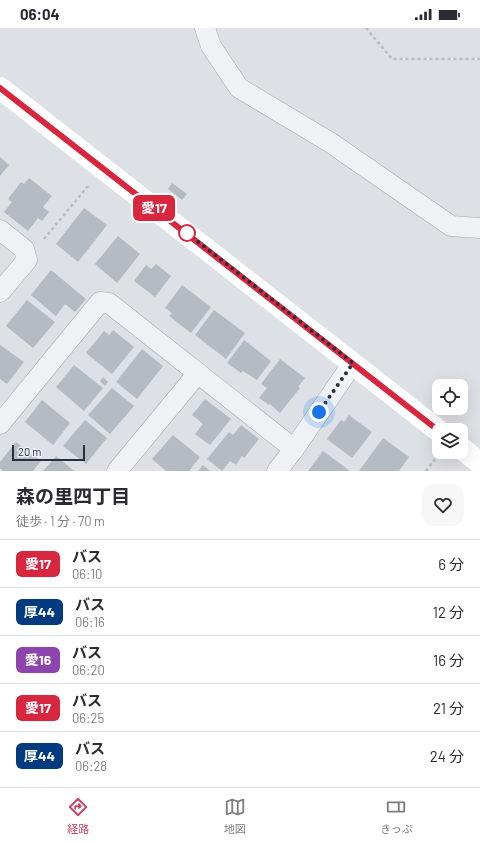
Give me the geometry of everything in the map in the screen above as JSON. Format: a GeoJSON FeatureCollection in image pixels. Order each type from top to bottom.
{"type":"FeatureCollection","features":[{"type":"Feature","properties":{"kind":"street"},"geometry":{"type":"LineString","coordinates":[[205,28],[211,46],[240,88],[331,143],[451,226],[480,228]]}},
{"type":"Feature","properties":{"kind":"street"},"geometry":{"type":"LineString","coordinates":[[0,88],[432,425]]}},
{"type":"Feature","properties":{"kind":"street"},"geometry":{"type":"LineString","coordinates":[[0,230],[24,249],[27,260],[0,292]]}},
{"type":"Feature","properties":{"kind":"street"},"geometry":{"type":"LineString","coordinates":[[0,424],[100,302],[109,303],[294,449]]}},
{"type":"Feature","properties":{"kind":"street"},"geometry":{"type":"LineString","coordinates":[[277,471],[294,449],[353,363]]}},
{"type":"Feature","properties":{"kind":"street"},"geometry":{"type":"LineString","coordinates":[[117,471],[198,373]]}},
{"type":"Feature","properties":{"kind":"street"},"geometry":{"type":"LineString","coordinates":[[468,454],[480,463]]}},
{"type":"Feature","properties":{"kind":"path"},"geometry":{"type":"LineString","coordinates":[[366,28],[392,59],[480,60]]}},
{"type":"Feature","properties":{"kind":"path"},"geometry":{"type":"LineString","coordinates":[[27,260],[103,168]]}},
{"type":"Feature","properties":{"kind":"path"},"geometry":{"type":"LineString","coordinates":[[426,471],[435,459]]}},
{"type":"Feature","properties":{"kind":"building"},"geometry":{"type":"Polygon","coordinates":[[[0,157],[9,165],[0,176],[0,157]]]}},
{"type":"Feature","properties":{"kind":"building"},"geometry":{"type":"Polygon","coordinates":[[[29,178],[52,196],[43,207],[49,212],[42,221],[38,218],[28,231],[4,212],[12,202],[8,199],[21,182],[24,184],[29,178]]]}},
{"type":"Feature","properties":{"kind":"building"},"geometry":{"type":"Polygon","coordinates":[[[172,183],[187,194],[182,200],[168,189],[172,183]]]}},
{"type":"Feature","properties":{"kind":"building"},"geometry":{"type":"Polygon","coordinates":[[[84,208],[107,225],[78,262],[56,244],[84,208]]]}},
{"type":"Feature","properties":{"kind":"building"},"geometry":{"type":"Polygon","coordinates":[[[118,236],[140,254],[117,283],[95,264],[118,236]]]}},
{"type":"Feature","properties":{"kind":"building"},"geometry":{"type":"Polygon","coordinates":[[[156,264],[171,276],[155,297],[134,281],[146,265],[151,269],[156,264]]]}},
{"type":"Feature","properties":{"kind":"building"},"geometry":{"type":"Polygon","coordinates":[[[51,270],[86,299],[75,312],[65,304],[56,316],[31,295],[51,270]]]}},
{"type":"Feature","properties":{"kind":"building"},"geometry":{"type":"Polygon","coordinates":[[[182,285],[211,307],[191,333],[169,316],[172,313],[165,308],[182,285]]]}},
{"type":"Feature","properties":{"kind":"building"},"geometry":{"type":"Polygon","coordinates":[[[27,300],[55,322],[33,348],[6,326],[27,300]]]}},
{"type":"Feature","properties":{"kind":"building"},"geometry":{"type":"Polygon","coordinates":[[[214,310],[245,333],[226,359],[195,335],[214,310]]]}},
{"type":"Feature","properties":{"kind":"building"},"geometry":{"type":"Polygon","coordinates":[[[113,330],[134,347],[112,374],[86,353],[104,331],[109,335],[113,330]]]}},
{"type":"Feature","properties":{"kind":"building"},"geometry":{"type":"Polygon","coordinates":[[[244,340],[271,361],[257,380],[243,371],[241,373],[227,363],[244,340]]]}},
{"type":"Feature","properties":{"kind":"building"},"geometry":{"type":"Polygon","coordinates":[[[0,345],[24,362],[7,384],[0,379],[0,345]]]}},
{"type":"Feature","properties":{"kind":"building"},"geometry":{"type":"Polygon","coordinates":[[[142,349],[163,366],[137,399],[116,382],[142,349]]]}},
{"type":"Feature","properties":{"kind":"building"},"geometry":{"type":"Polygon","coordinates":[[[280,359],[305,378],[298,387],[300,388],[280,413],[270,404],[269,405],[259,398],[267,388],[261,384],[280,359]]]}},
{"type":"Feature","properties":{"kind":"building"},"geometry":{"type":"Polygon","coordinates":[[[74,365],[103,388],[84,411],[56,387],[74,365]]]}},
{"type":"Feature","properties":{"kind":"building"},"geometry":{"type":"Polygon","coordinates":[[[103,377],[108,382],[105,386],[100,381],[103,377]]]}},
{"type":"Feature","properties":{"kind":"building"},"geometry":{"type":"Polygon","coordinates":[[[112,388],[134,406],[110,434],[88,415],[112,388]]]}},
{"type":"Feature","properties":{"kind":"building"},"geometry":{"type":"Polygon","coordinates":[[[205,399],[231,419],[210,445],[195,434],[203,424],[192,415],[205,399]]]}},
{"type":"Feature","properties":{"kind":"building"},"geometry":{"type":"Polygon","coordinates":[[[42,400],[70,423],[53,445],[25,422],[42,400]]]}},
{"type":"Feature","properties":{"kind":"building"},"geometry":{"type":"Polygon","coordinates":[[[349,415],[372,432],[352,458],[327,439],[341,420],[344,422],[349,415]]]}},
{"type":"Feature","properties":{"kind":"building"},"geometry":{"type":"Polygon","coordinates":[[[85,420],[107,438],[86,464],[63,446],[85,420]]]}},
{"type":"Feature","properties":{"kind":"building"},"geometry":{"type":"Polygon","coordinates":[[[241,425],[259,439],[244,458],[242,456],[236,465],[230,461],[222,471],[207,459],[229,432],[233,435],[241,425]]]}},
{"type":"Feature","properties":{"kind":"building"},"geometry":{"type":"Polygon","coordinates":[[[173,435],[200,457],[189,471],[166,471],[152,459],[173,435]]]}},
{"type":"Feature","properties":{"kind":"building"},"geometry":{"type":"Polygon","coordinates":[[[383,438],[409,457],[399,471],[359,471],[383,438]]]}},
{"type":"Feature","properties":{"kind":"building"},"geometry":{"type":"Polygon","coordinates":[[[16,442],[41,461],[33,471],[3,471],[0,468],[0,462],[16,442]]]}},
{"type":"Feature","properties":{"kind":"building"},"geometry":{"type":"Polygon","coordinates":[[[323,451],[350,471],[308,471],[323,451]]]}},
{"type":"Feature","properties":{"kind":"building"},"geometry":{"type":"Polygon","coordinates":[[[56,456],[74,471],[43,471],[56,456]]]}},
{"type":"Feature","properties":{"kind":"building"},"geometry":{"type":"Polygon","coordinates":[[[203,465],[210,471],[198,471],[203,465]]]}},
{"type":"Feature","properties":{"kind":"bus line","name":"愛17"},"geometry":{"type":"LineString","coordinates":[[0,88],[432,426]]}},
{"type":"Feature","properties":{"kind":"route"},"geometry":{"type":"LineString","coordinates":[[187,233],[353,363],[319,412]]}}]}
